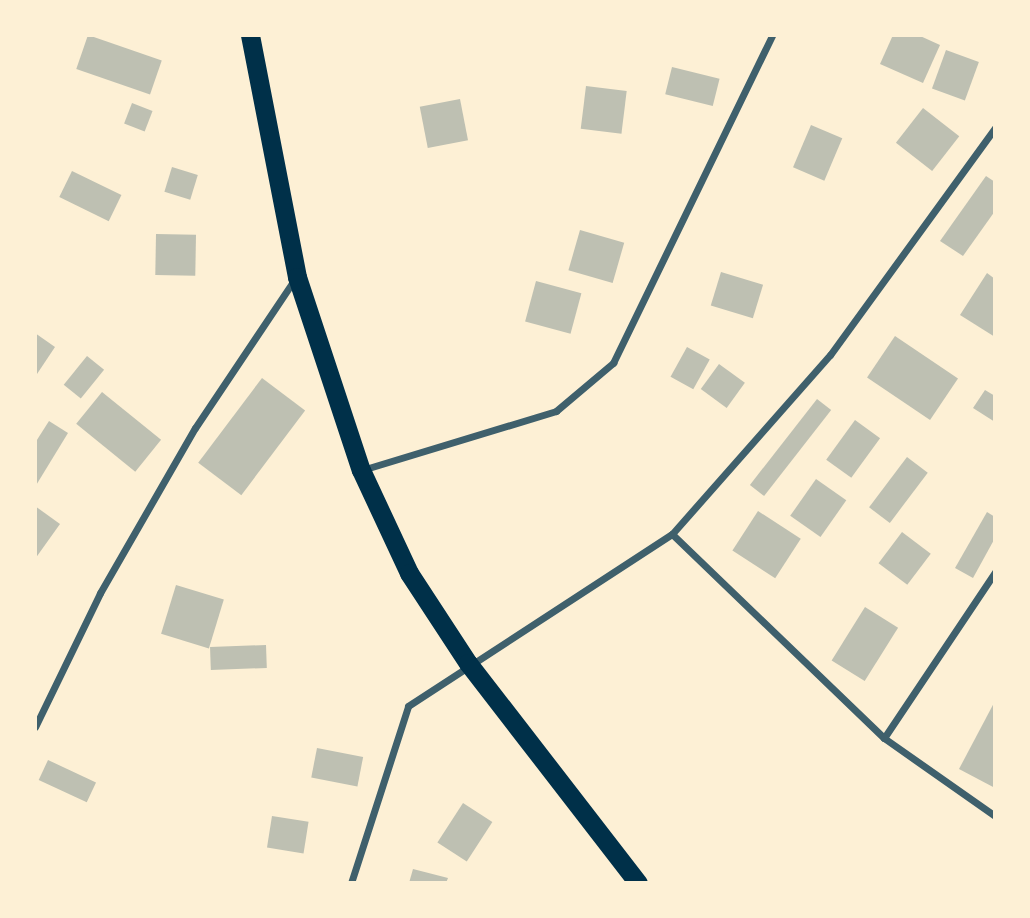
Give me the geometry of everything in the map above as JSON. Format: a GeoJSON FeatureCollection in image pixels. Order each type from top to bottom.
{"type":"FeatureCollection","features":[{"type":"Feature","properties":{"kind":"highway"},"geometry":{"type":"LineString","coordinates":[[250,35],[297,277],[361,470],[409,573],[468,663],[638,883]]}},
{"type":"Feature","properties":{"kind":"street"},"geometry":{"type":"LineString","coordinates":[[361,470],[556,411],[613,363],[772,35]]}},
{"type":"Feature","properties":{"kind":"street"},"geometry":{"type":"LineString","coordinates":[[351,883],[408,706],[468,663],[672,534],[830,355],[995,128]]}},
{"type":"Feature","properties":{"kind":"street"},"geometry":{"type":"LineString","coordinates":[[35,727],[100,593],[195,429],[297,277]]}},
{"type":"Feature","properties":{"kind":"street"},"geometry":{"type":"LineString","coordinates":[[672,534],[884,738],[995,816]]}},
{"type":"Feature","properties":{"kind":"street"},"geometry":{"type":"LineString","coordinates":[[884,738],[995,572]]}},
{"type":"Feature","properties":{"kind":"building"},"geometry":{"type":"Polygon","coordinates":[[[88,35],[162,60],[150,94],[76,69],[88,35]]]}},
{"type":"Feature","properties":{"kind":"building"},"geometry":{"type":"Polygon","coordinates":[[[893,35],[918,35],[940,45],[923,83],[880,64],[893,35]]]}},
{"type":"Feature","properties":{"kind":"building"},"geometry":{"type":"Polygon","coordinates":[[[946,50],[979,62],[965,100],[932,89],[946,50]]]}},
{"type":"Feature","properties":{"kind":"building"},"geometry":{"type":"Polygon","coordinates":[[[672,67],[720,79],[713,106],[665,94],[672,67]]]}},
{"type":"Feature","properties":{"kind":"building"},"geometry":{"type":"Polygon","coordinates":[[[586,86],[627,91],[621,134],[581,129],[586,86]]]}},
{"type":"Feature","properties":{"kind":"building"},"geometry":{"type":"Polygon","coordinates":[[[460,99],[468,140],[428,148],[420,107],[460,99]]]}},
{"type":"Feature","properties":{"kind":"building"},"geometry":{"type":"Polygon","coordinates":[[[132,103],[153,111],[145,131],[124,124],[132,103]]]}},
{"type":"Feature","properties":{"kind":"building"},"geometry":{"type":"Polygon","coordinates":[[[923,108],[959,136],[932,171],[896,143],[923,108]]]}},
{"type":"Feature","properties":{"kind":"building"},"geometry":{"type":"Polygon","coordinates":[[[811,125],[842,138],[824,181],[793,167],[811,125]]]}},
{"type":"Feature","properties":{"kind":"building"},"geometry":{"type":"Polygon","coordinates":[[[172,167],[198,175],[190,200],[164,192],[172,167]]]}},
{"type":"Feature","properties":{"kind":"building"},"geometry":{"type":"Polygon","coordinates":[[[72,171],[121,195],[109,221],[59,197],[72,171]]]}},
{"type":"Feature","properties":{"kind":"building"},"geometry":{"type":"Polygon","coordinates":[[[986,176],[995,182],[995,211],[963,256],[940,241],[986,176]]]}},
{"type":"Feature","properties":{"kind":"building"},"geometry":{"type":"Polygon","coordinates":[[[580,230],[624,243],[613,283],[568,270],[580,230]]]}},
{"type":"Feature","properties":{"kind":"building"},"geometry":{"type":"Polygon","coordinates":[[[156,234],[196,235],[195,276],[155,275],[156,234]]]}},
{"type":"Feature","properties":{"kind":"building"},"geometry":{"type":"Polygon","coordinates":[[[721,272],[763,285],[753,318],[711,305],[721,272]]]}},
{"type":"Feature","properties":{"kind":"building"},"geometry":{"type":"Polygon","coordinates":[[[987,273],[995,279],[995,337],[960,315],[987,273]]]}},
{"type":"Feature","properties":{"kind":"building"},"geometry":{"type":"Polygon","coordinates":[[[536,281],[581,293],[571,334],[525,322],[536,281]]]}},
{"type":"Feature","properties":{"kind":"building"},"geometry":{"type":"Polygon","coordinates":[[[35,333],[55,347],[35,377],[35,333]]]}},
{"type":"Feature","properties":{"kind":"building"},"geometry":{"type":"Polygon","coordinates":[[[895,336],[958,378],[930,420],[867,377],[895,336]]]}},
{"type":"Feature","properties":{"kind":"building"},"geometry":{"type":"Polygon","coordinates":[[[687,347],[710,360],[693,389],[671,377],[687,347]]]}},
{"type":"Feature","properties":{"kind":"building"},"geometry":{"type":"Polygon","coordinates":[[[87,356],[104,370],[81,399],[64,385],[87,356]]]}},
{"type":"Feature","properties":{"kind":"building"},"geometry":{"type":"Polygon","coordinates":[[[719,364],[745,383],[727,408],[701,389],[719,364]]]}},
{"type":"Feature","properties":{"kind":"building"},"geometry":{"type":"Polygon","coordinates":[[[262,378],[305,410],[241,495],[198,463],[262,378]]]}},
{"type":"Feature","properties":{"kind":"building"},"geometry":{"type":"Polygon","coordinates":[[[985,390],[995,396],[995,422],[973,408],[985,390]]]}},
{"type":"Feature","properties":{"kind":"building"},"geometry":{"type":"Polygon","coordinates":[[[102,392],[161,440],[135,472],[76,424],[102,392]]]}},
{"type":"Feature","properties":{"kind":"building"},"geometry":{"type":"Polygon","coordinates":[[[817,399],[831,410],[764,496],[750,485],[817,399]]]}},
{"type":"Feature","properties":{"kind":"building"},"geometry":{"type":"Polygon","coordinates":[[[855,420],[880,438],[851,478],[826,460],[855,420]]]}},
{"type":"Feature","properties":{"kind":"building"},"geometry":{"type":"Polygon","coordinates":[[[49,421],[68,433],[35,487],[35,443],[49,421]]]}},
{"type":"Feature","properties":{"kind":"building"},"geometry":{"type":"Polygon","coordinates":[[[907,457],[928,473],[890,523],[869,507],[907,457]]]}},
{"type":"Feature","properties":{"kind":"building"},"geometry":{"type":"Polygon","coordinates":[[[816,479],[846,500],[820,537],[790,516],[816,479]]]}},
{"type":"Feature","properties":{"kind":"building"},"geometry":{"type":"Polygon","coordinates":[[[35,506],[60,524],[35,559],[35,506]]]}},
{"type":"Feature","properties":{"kind":"building"},"geometry":{"type":"Polygon","coordinates":[[[758,511],[801,539],[775,578],[732,550],[758,511]]]}},
{"type":"Feature","properties":{"kind":"building"},"geometry":{"type":"Polygon","coordinates":[[[987,512],[995,517],[995,538],[973,578],[955,568],[987,512]]]}},
{"type":"Feature","properties":{"kind":"building"},"geometry":{"type":"Polygon","coordinates":[[[902,532],[931,554],[907,585],[879,563],[902,532]]]}},
{"type":"Feature","properties":{"kind":"building"},"geometry":{"type":"Polygon","coordinates":[[[176,585],[224,600],[209,648],[161,634],[176,585]]]}},
{"type":"Feature","properties":{"kind":"building"},"geometry":{"type":"Polygon","coordinates":[[[865,607],[898,628],[865,681],[832,660],[865,607]]]}},
{"type":"Feature","properties":{"kind":"building"},"geometry":{"type":"Polygon","coordinates":[[[266,645],[267,668],[211,670],[210,647],[266,645]]]}},
{"type":"Feature","properties":{"kind":"building"},"geometry":{"type":"Polygon","coordinates":[[[995,701],[995,788],[959,769],[995,701]]]}},
{"type":"Feature","properties":{"kind":"building"},"geometry":{"type":"Polygon","coordinates":[[[317,748],[363,757],[357,786],[311,777],[317,748]]]}},
{"type":"Feature","properties":{"kind":"building"},"geometry":{"type":"Polygon","coordinates":[[[48,760],[96,782],[87,802],[39,780],[48,760]]]}},
{"type":"Feature","properties":{"kind":"building"},"geometry":{"type":"Polygon","coordinates":[[[463,803],[492,822],[467,861],[437,842],[463,803]]]}},
{"type":"Feature","properties":{"kind":"building"},"geometry":{"type":"Polygon","coordinates":[[[272,816],[309,822],[304,853],[267,848],[272,816]]]}},
{"type":"Feature","properties":{"kind":"building"},"geometry":{"type":"Polygon","coordinates":[[[413,869],[448,878],[446,883],[409,883],[413,869]]]}}]}
